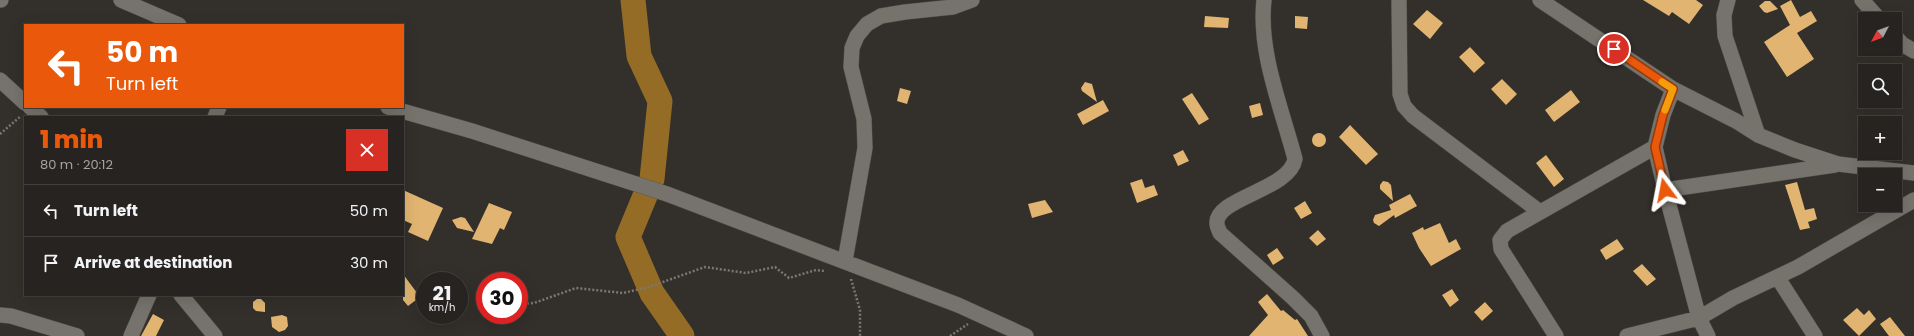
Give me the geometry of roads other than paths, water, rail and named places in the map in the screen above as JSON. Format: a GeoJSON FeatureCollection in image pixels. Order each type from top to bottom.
{"type":"FeatureCollection","features":[{"type":"Feature","properties":{"kind":"street"},"geometry":{"type":"LineString","coordinates":[[121,0],[177,24]]}},
{"type":"Feature","properties":{"kind":"street"},"geometry":{"type":"LineString","coordinates":[[845,262],[865,148],[864,119],[851,67],[852,48],[857,36],[867,24],[881,16],[953,7],[972,0]]}},
{"type":"Feature","properties":{"kind":"street"},"geometry":{"type":"LineString","coordinates":[[1264,0],[1262,15],[1266,53],[1294,154],[1294,167],[1278,180],[1229,206],[1219,214],[1216,224],[1220,233],[1294,298],[1311,316],[1322,336]]}},
{"type":"Feature","properties":{"kind":"street"},"geometry":{"type":"LineString","coordinates":[[1399,0],[1400,94],[1404,106],[1413,116],[1540,212]]}},
{"type":"Feature","properties":{"kind":"street"},"geometry":{"type":"LineString","coordinates":[[1540,0],[1673,89],[1736,121],[1758,135],[1795,150],[1838,164],[1914,173]]}},
{"type":"Feature","properties":{"kind":"street"},"geometry":{"type":"LineString","coordinates":[[1728,0],[1724,15],[1725,36],[1758,135]]}},
{"type":"Feature","properties":{"kind":"street"},"geometry":{"type":"LineString","coordinates":[[1862,0],[1873,12]]}},
{"type":"Feature","properties":{"kind":"street"},"geometry":{"type":"LineString","coordinates":[[1902,44],[1914,51]]}},
{"type":"Feature","properties":{"kind":"street"},"geometry":{"type":"LineString","coordinates":[[0,80],[24,102]]}},
{"type":"Feature","properties":{"kind":"street"},"geometry":{"type":"LineString","coordinates":[[1673,89],[1663,115],[1655,147],[1699,318],[1708,336]]}},
{"type":"Feature","properties":{"kind":"street"},"geometry":{"type":"LineString","coordinates":[[392,108],[472,131],[667,194],[958,305],[1026,336]]}},
{"type":"Feature","properties":{"kind":"street"},"geometry":{"type":"LineString","coordinates":[[1556,336],[1501,249],[1500,240],[1507,231],[1655,147]]}},
{"type":"Feature","properties":{"kind":"street"},"geometry":{"type":"LineString","coordinates":[[1665,190],[1838,164]]}},
{"type":"Feature","properties":{"kind":"street"},"geometry":{"type":"LineString","coordinates":[[1627,336],[1699,318],[1733,298],[1778,278],[1914,200]]}},
{"type":"Feature","properties":{"kind":"street"},"geometry":{"type":"LineString","coordinates":[[1778,278],[1815,336]]}},
{"type":"Feature","properties":{"kind":"street"},"geometry":{"type":"LineString","coordinates":[[131,336],[149,296]]}},
{"type":"Feature","properties":{"kind":"street"},"geometry":{"type":"LineString","coordinates":[[182,296],[215,336]]}},
{"type":"Feature","properties":{"kind":"street"},"geometry":{"type":"LineString","coordinates":[[0,315],[10,316],[77,336]]}},
{"type":"Feature","properties":{"kind":"waterway"},"geometry":{"type":"LineString","coordinates":[[633,0],[639,56],[660,101],[652,179],[628,237],[652,293],[682,336]]}}]}
